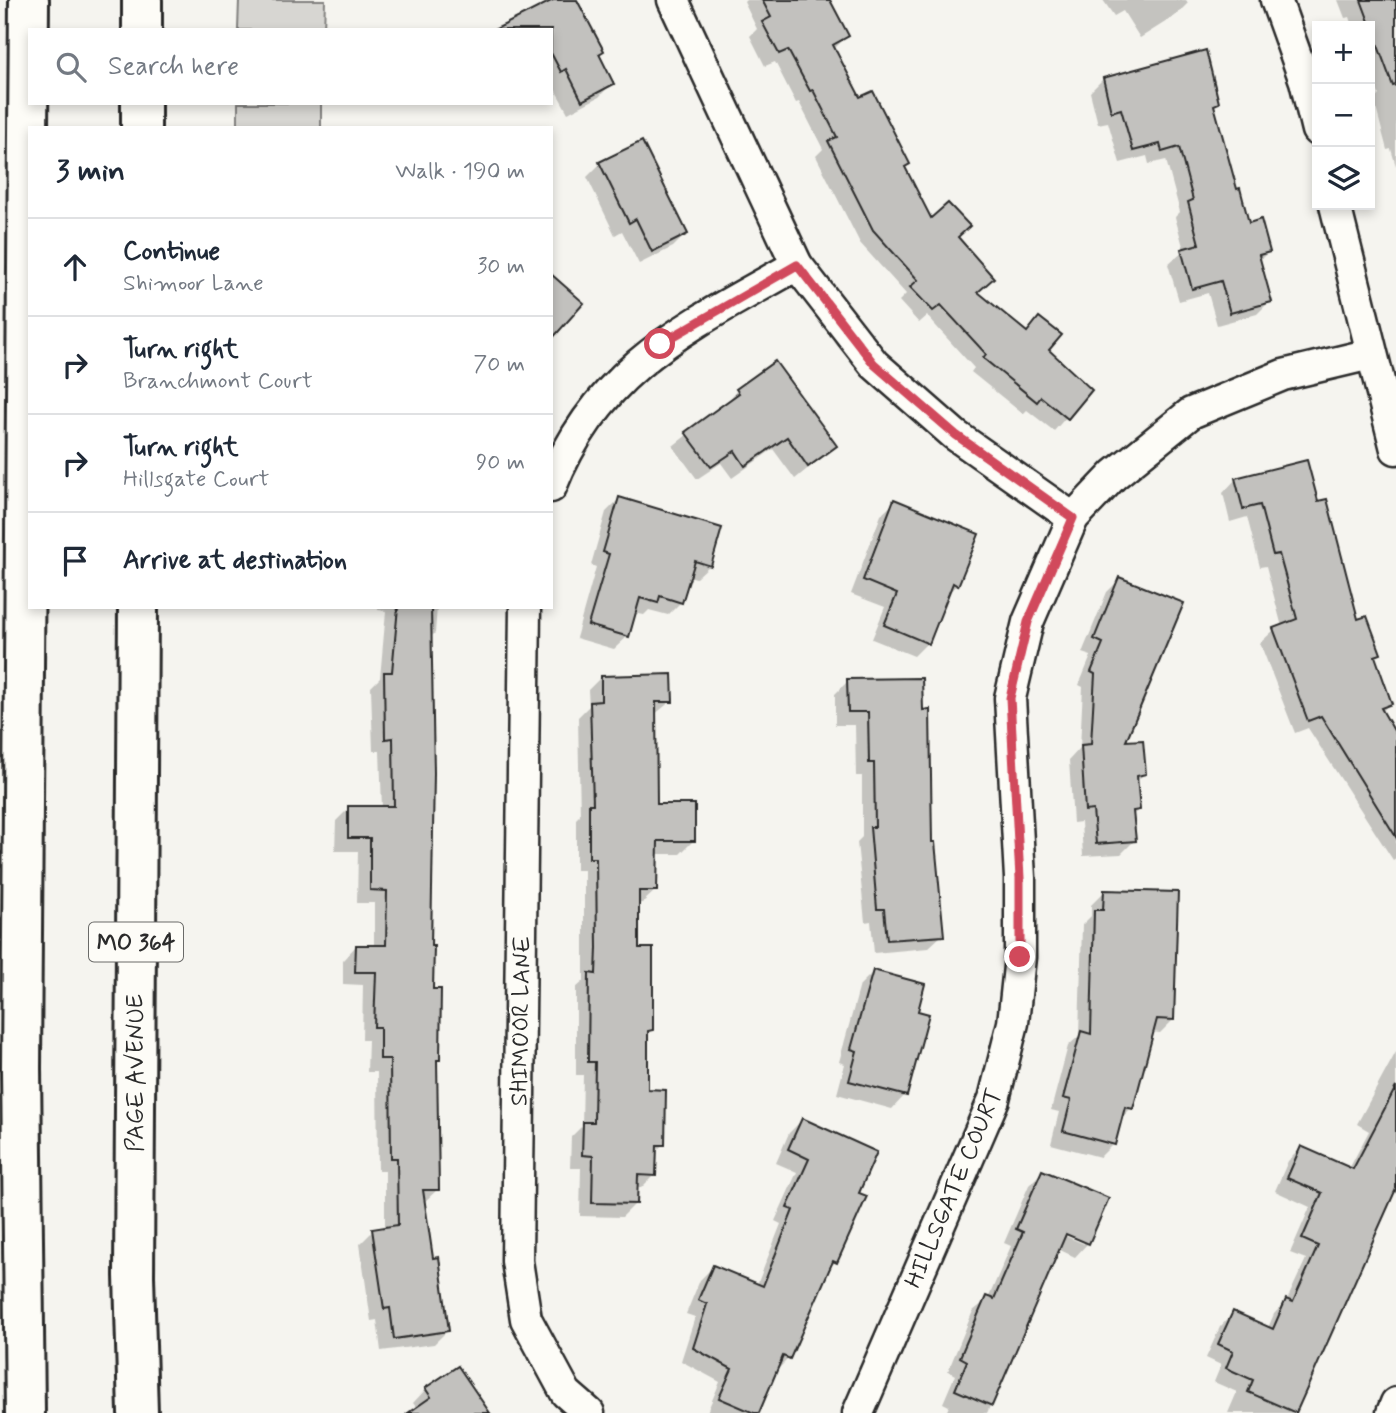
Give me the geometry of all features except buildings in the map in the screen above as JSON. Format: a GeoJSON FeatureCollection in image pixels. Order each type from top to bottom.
{"type":"FeatureCollection","features":[{"type":"Feature","properties":{"kind":"highway"},"geometry":{"type":"LineString","coordinates":[[29,0],[29,28]]}},
{"type":"Feature","properties":{"kind":"highway"},"geometry":{"type":"LineString","coordinates":[[142,0],[142,28]]}},
{"type":"Feature","properties":{"kind":"highway"},"geometry":{"type":"LineString","coordinates":[[28,105],[28,126]]}},
{"type":"Feature","properties":{"kind":"highway"},"geometry":{"type":"LineString","coordinates":[[141,105],[141,126]]}},
{"type":"Feature","properties":{"kind":"highway"},"geometry":{"type":"LineString","coordinates":[[25,1413],[22,1056],[28,151]]}},
{"type":"Feature","properties":{"kind":"highway","name":"PAGE AVENUE"},"geometry":{"type":"LineString","coordinates":[[138,609],[134,1249],[138,1413]]}},
{"type":"Feature","properties":{"kind":"street"},"geometry":{"type":"LineString","coordinates":[[673,0],[797,265],[874,364],[956,435],[1073,518]]}},
{"type":"Feature","properties":{"kind":"street"},"geometry":{"type":"LineString","coordinates":[[1276,0],[1306,81],[1312,108]]}},
{"type":"Feature","properties":{"kind":"street"},"geometry":{"type":"LineString","coordinates":[[1336,210],[1396,449]]}},
{"type":"Feature","properties":{"kind":"street"},"geometry":{"type":"LineString","coordinates":[[553,482],[563,458],[603,396],[660,344],[797,265]]}},
{"type":"Feature","properties":{"kind":"street","name":"HILLSGATE COURT"},"geometry":{"type":"LineString","coordinates":[[858,1413],[994,1099],[1013,1023],[1020,957],[1020,891],[1010,698],[1028,622],[1073,518],[1114,475],[1191,413],[1283,375],[1371,354]]}},
{"type":"Feature","properties":{"kind":"street","name":"SHIMOOR LANE"},"geometry":{"type":"LineString","coordinates":[[525,609],[517,1261],[526,1319],[566,1393],[589,1413]]}},
{"type":"Feature","properties":{"kind":"street"},"geometry":{"type":"LineString","coordinates":[[1392,1413],[1396,1403]]}},
{"type":"Feature","properties":{"kind":"shaded area"},"geometry":{"type":"Polygon","coordinates":[[[239,0],[325,0],[324,28],[238,28],[239,0]]]}},
{"type":"Feature","properties":{"kind":"shaded area"},"geometry":{"type":"Polygon","coordinates":[[[238,105],[321,105],[321,126],[238,126],[238,105]]]}},
{"type":"Feature","properties":{"kind":"route"},"geometry":{"type":"LineString","coordinates":[[660,344],[797,265],[874,364],[956,435],[1073,518],[1028,622],[1010,698],[1020,878],[1020,957]]}}]}
